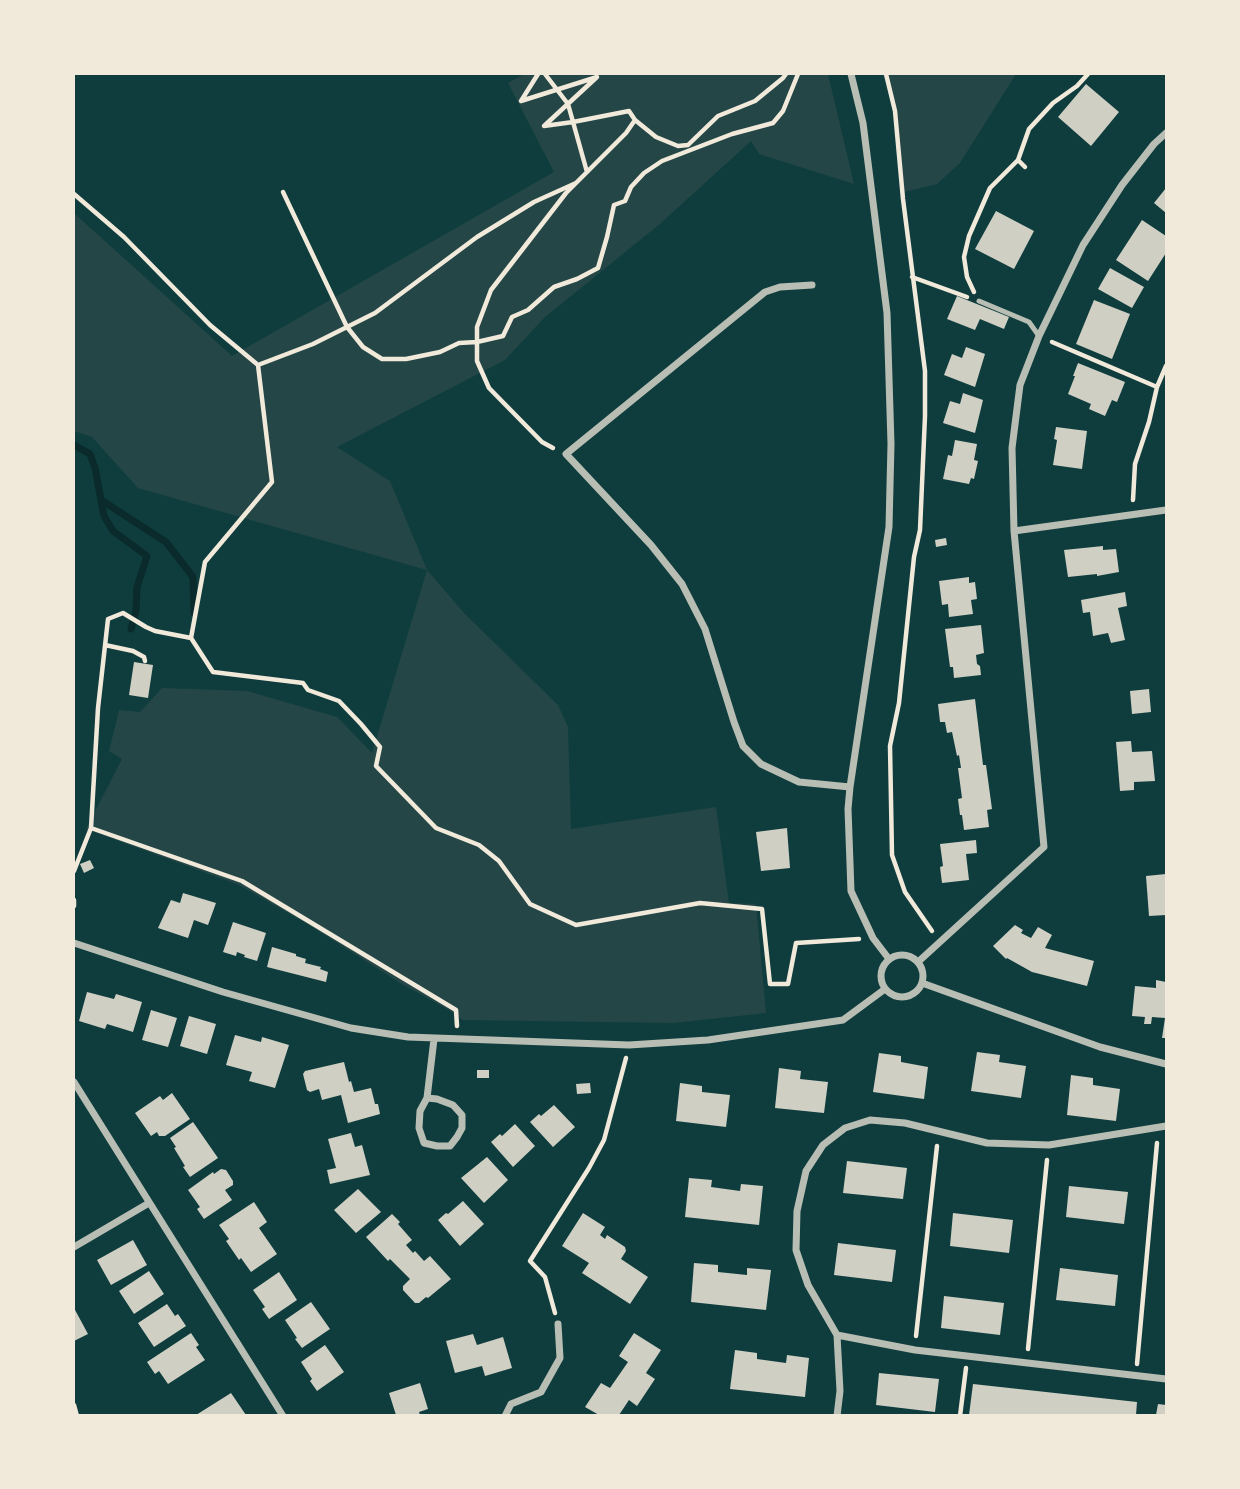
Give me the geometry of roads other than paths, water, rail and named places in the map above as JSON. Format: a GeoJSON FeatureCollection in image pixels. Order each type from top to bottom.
{"type":"FeatureCollection","features":[{"type":"Feature","properties":{"kind":"street"},"geometry":{"type":"LineString","coordinates":[[851,74],[863,123],[887,313],[891,444],[889,527],[850,787],[850,891],[873,938],[889,959]]}},
{"type":"Feature","properties":{"kind":"street"},"geometry":{"type":"LineString","coordinates":[[918,962],[1044,847],[1014,531],[1012,448],[1020,386],[1039,336],[1083,245],[1122,185],[1153,144],[1167,133]]}},
{"type":"Feature","properties":{"kind":"street"},"geometry":{"type":"LineString","coordinates":[[812,285],[780,287],[765,292],[566,454],[651,545],[682,584],[705,629],[743,746],[761,764],[799,782],[850,787]]}},
{"type":"Feature","properties":{"kind":"street"},"geometry":{"type":"LineString","coordinates":[[1014,531],[1167,510]]}},
{"type":"Feature","properties":{"kind":"street"},"geometry":{"type":"LineString","coordinates":[[74,943],[223,992],[351,1028],[435,1039],[629,1045],[708,1040],[843,1020],[885,989]]}},
{"type":"Feature","properties":{"kind":"street"},"geometry":{"type":"LineString","coordinates":[[908,956],[918,962],[923,972],[922,983],[915,993],[905,998],[894,996],[885,989],[881,973],[889,959],[908,956]]}},
{"type":"Feature","properties":{"kind":"street"},"geometry":{"type":"LineString","coordinates":[[922,983],[1100,1047],[1167,1064]]}},
{"type":"Feature","properties":{"kind":"street"},"geometry":{"type":"LineString","coordinates":[[427,1098],[453,1105],[462,1115],[462,1128],[450,1146],[424,1143],[419,1128],[420,1111],[427,1098],[435,1039]]}},
{"type":"Feature","properties":{"kind":"street"},"geometry":{"type":"LineString","coordinates":[[74,1082],[283,1416]]}},
{"type":"Feature","properties":{"kind":"street"},"geometry":{"type":"LineString","coordinates":[[838,1416],[840,1391],[837,1335],[808,1285],[796,1250],[796,1211],[806,1171],[823,1145],[845,1128],[870,1120],[905,1123],[987,1143],[1049,1145],[1167,1126]]}},
{"type":"Feature","properties":{"kind":"street"},"geometry":{"type":"LineString","coordinates":[[74,1247],[149,1203]]}},
{"type":"Feature","properties":{"kind":"street"},"geometry":{"type":"LineString","coordinates":[[505,1416],[512,1404],[541,1392],[560,1358],[558,1324]]}},
{"type":"Feature","properties":{"kind":"street"},"geometry":{"type":"LineString","coordinates":[[837,1335],[967,1357],[1167,1379]]}},
{"type":"Feature","properties":{"kind":"lane"},"geometry":{"type":"LineString","coordinates":[[979,301],[1028,322],[1039,336]]}},
{"type":"Feature","properties":{"kind":"waterway"},"geometry":{"type":"LineString","coordinates":[[74,445],[90,454],[104,516],[113,531],[147,556],[137,587],[136,611],[131,629]]}},
{"type":"Feature","properties":{"kind":"waterway"},"geometry":{"type":"LineString","coordinates":[[101,500],[166,542],[193,577],[194,613]]}}]}
